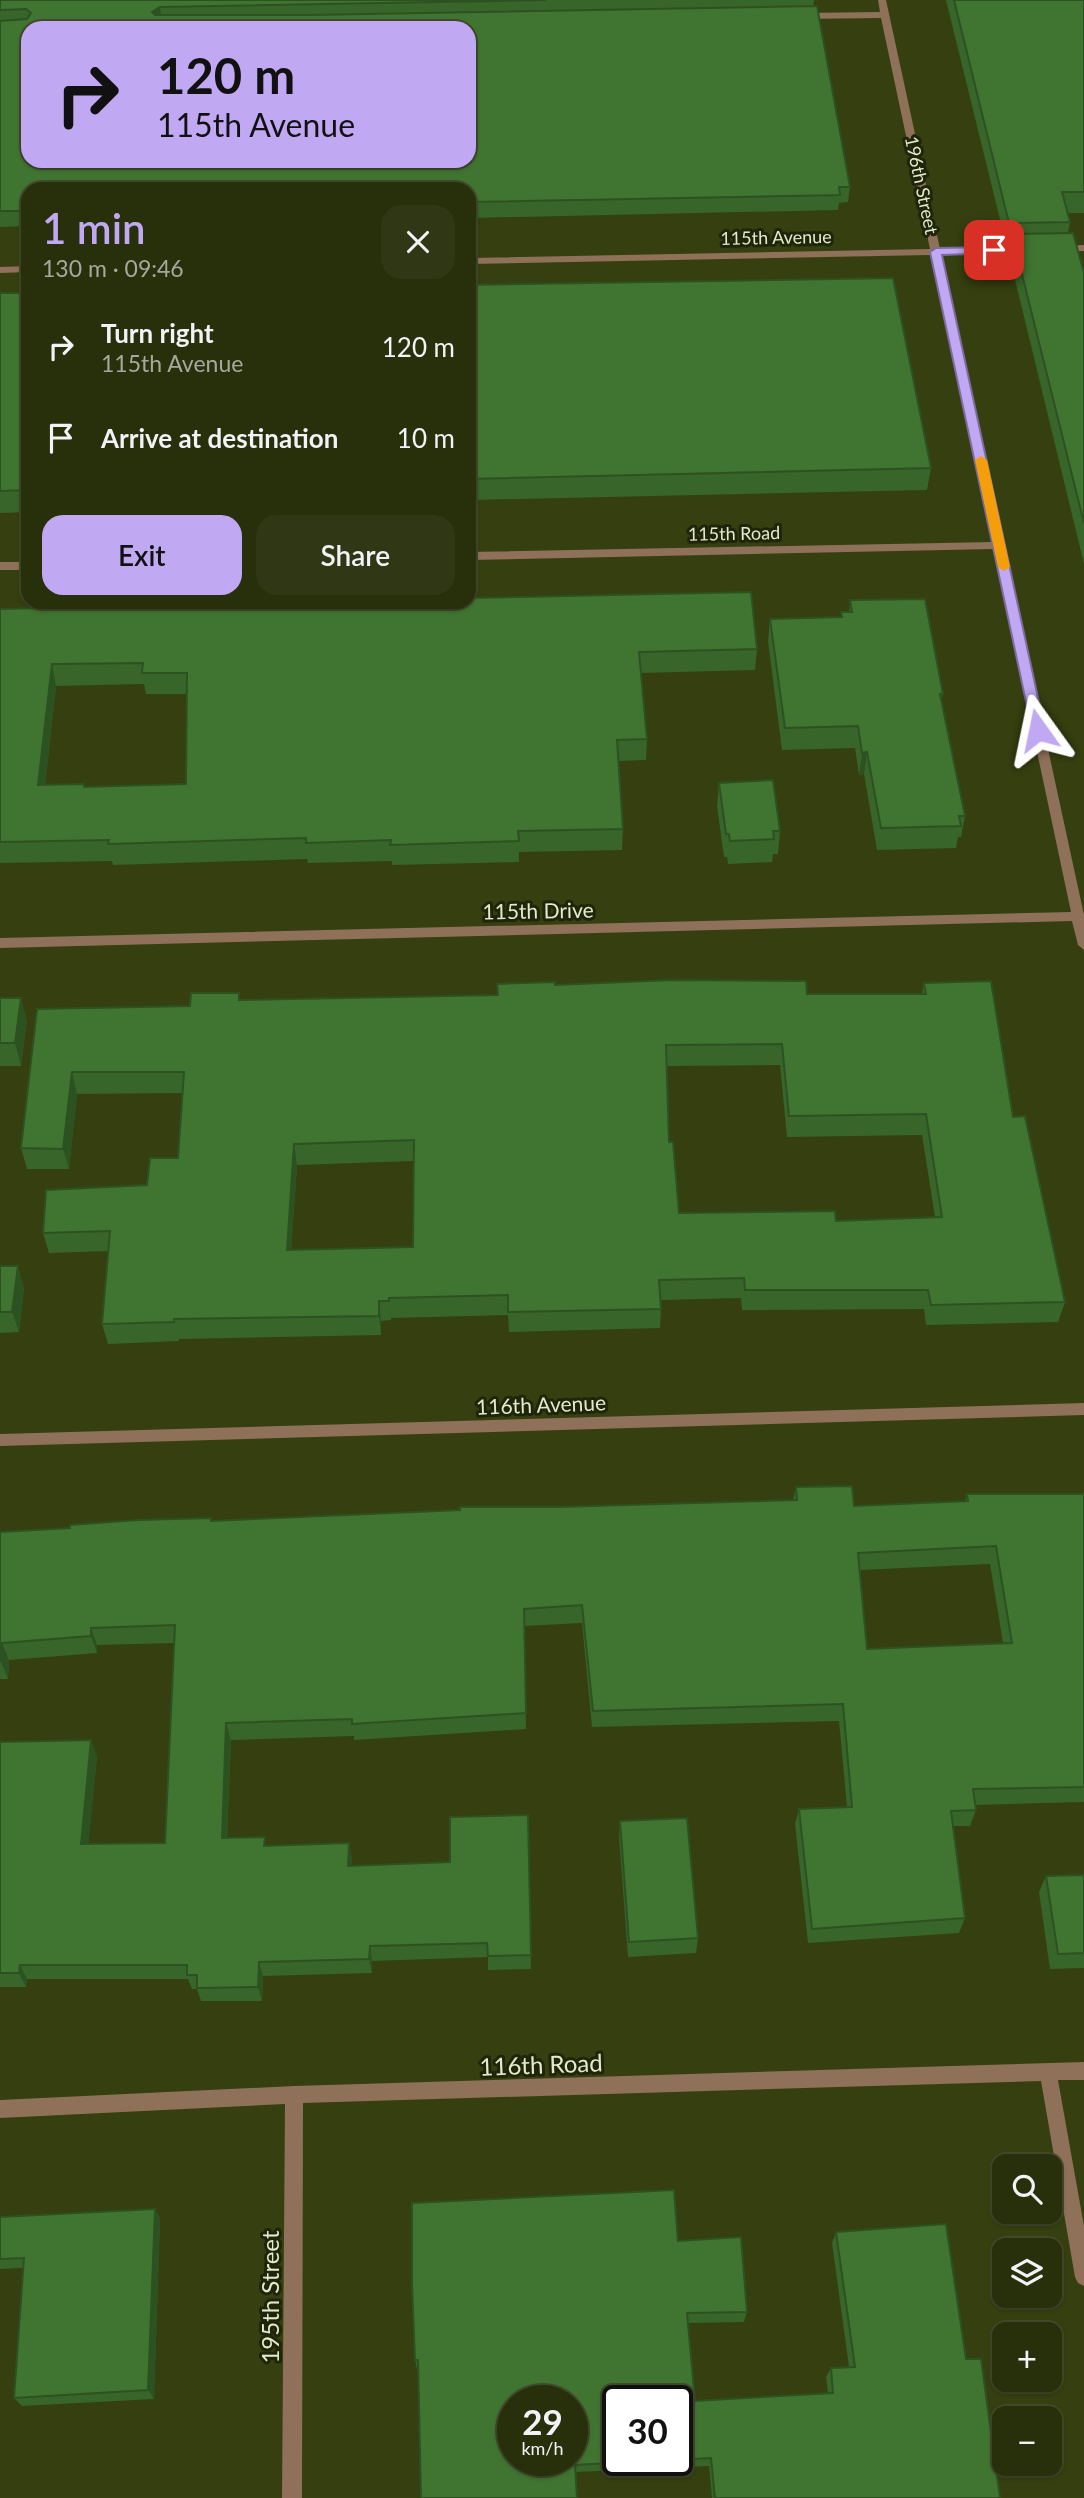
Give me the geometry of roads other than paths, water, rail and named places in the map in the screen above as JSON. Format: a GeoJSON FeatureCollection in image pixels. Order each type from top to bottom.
{"type":"FeatureCollection","features":[{"type":"Feature","properties":{"kind":"street","name":"196th Street"},"geometry":{"type":"LineString","coordinates":[[882,0],[1084,946]]}},
{"type":"Feature","properties":{"kind":"street"},"geometry":{"type":"LineString","coordinates":[[793,17],[885,15]]}},
{"type":"Feature","properties":{"kind":"street"},"geometry":{"type":"LineString","coordinates":[[1046,249],[1084,248]]}},
{"type":"Feature","properties":{"kind":"street","name":"115th Avenue"},"geometry":{"type":"LineString","coordinates":[[476,261],[1034,249]]}},
{"type":"Feature","properties":{"kind":"street"},"geometry":{"type":"LineString","coordinates":[[0,270],[21,269]]}},
{"type":"Feature","properties":{"kind":"street","name":"115th Road"},"geometry":{"type":"LineString","coordinates":[[476,556],[999,545]]}},
{"type":"Feature","properties":{"kind":"street"},"geometry":{"type":"LineString","coordinates":[[0,566],[21,566]]}},
{"type":"Feature","properties":{"kind":"street","name":"115th Drive"},"geometry":{"type":"LineString","coordinates":[[0,943],[1078,916]]}},
{"type":"Feature","properties":{"kind":"street","name":"116th Avenue"},"geometry":{"type":"LineString","coordinates":[[0,1440],[1084,1409]]}},
{"type":"Feature","properties":{"kind":"street","name":"116th Road"},"geometry":{"type":"LineString","coordinates":[[0,2109],[294,2095],[1084,2071]]}},
{"type":"Feature","properties":{"kind":"street"},"geometry":{"type":"LineString","coordinates":[[1048,2074],[1084,2277]]}},
{"type":"Feature","properties":{"kind":"street","name":"195th Street"},"geometry":{"type":"LineString","coordinates":[[292,2498],[294,2095]]}}]}
